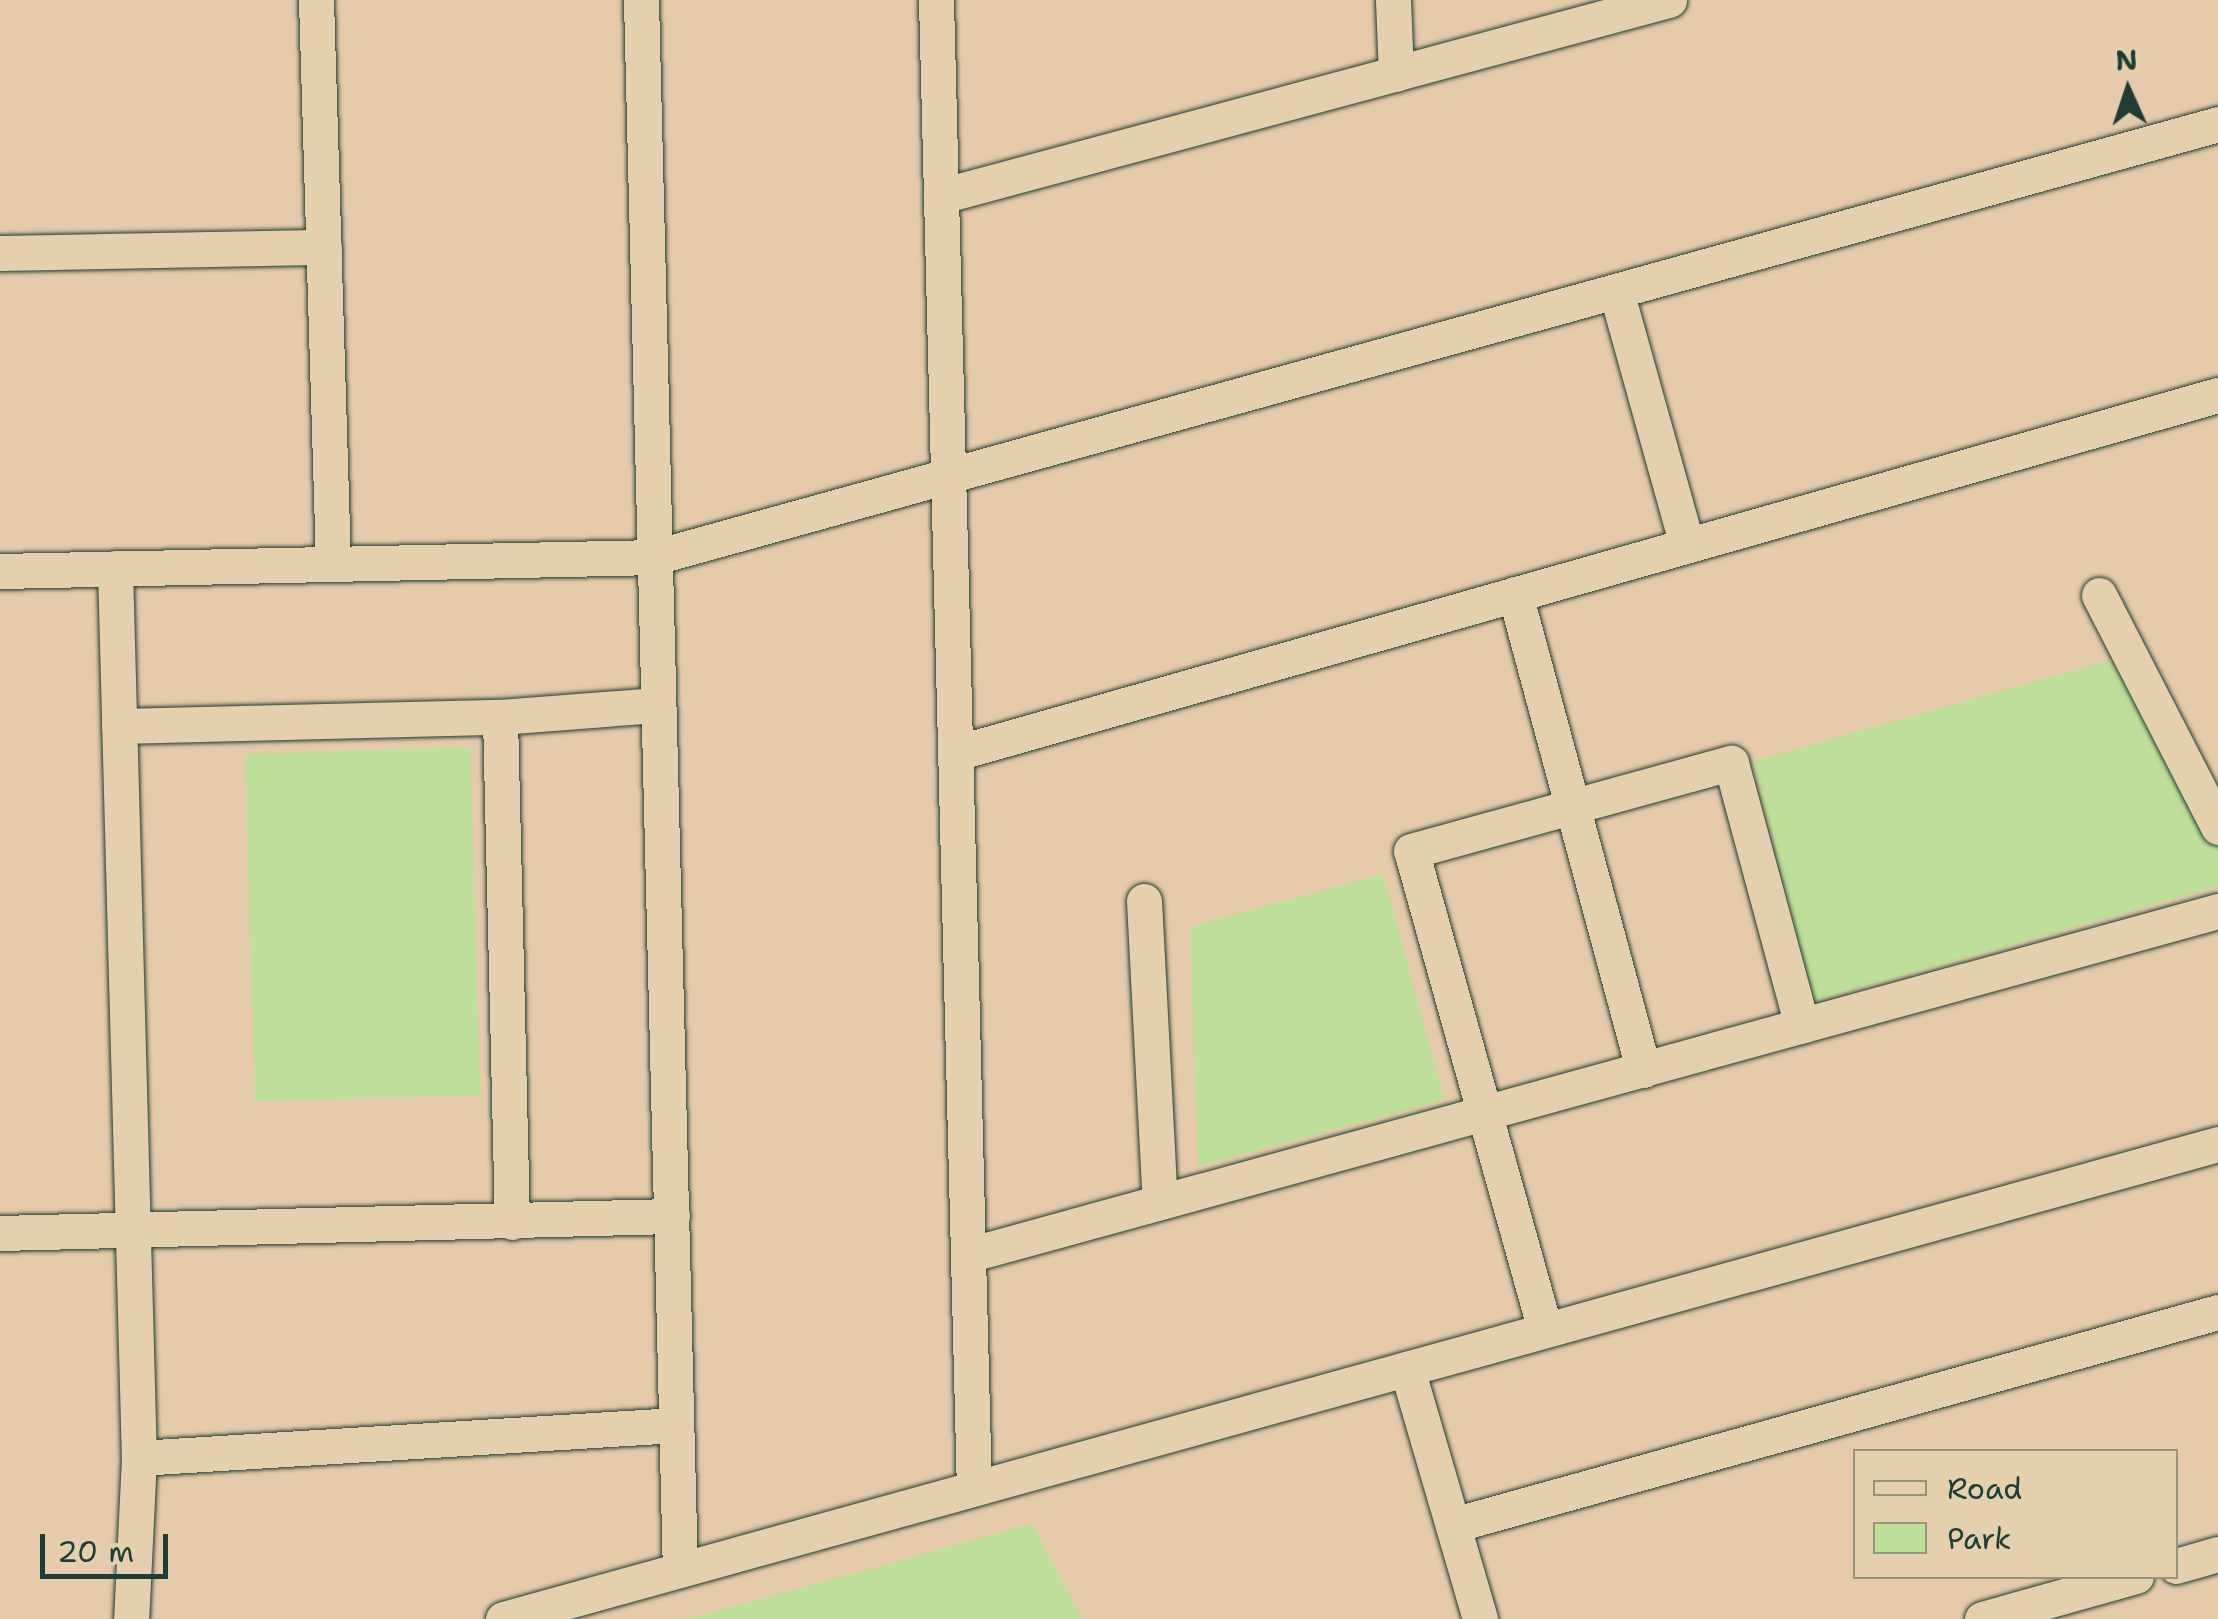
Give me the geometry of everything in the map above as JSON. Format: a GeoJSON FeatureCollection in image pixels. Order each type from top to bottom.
{"type":"FeatureCollection","features":[{"type":"Feature","properties":{"kind":"street"},"geometry":{"type":"LineString","coordinates":[[316,0],[334,564]]}},
{"type":"Feature","properties":{"kind":"street"},"geometry":{"type":"LineString","coordinates":[[642,0],[680,1570]]}},
{"type":"Feature","properties":{"kind":"street"},"geometry":{"type":"LineString","coordinates":[[936,0],[974,1488]]}},
{"type":"Feature","properties":{"kind":"street"},"geometry":{"type":"LineString","coordinates":[[1393,0],[1396,74]]}},
{"type":"Feature","properties":{"kind":"street"},"geometry":{"type":"LineString","coordinates":[[941,196],[1669,0]]}},
{"type":"Feature","properties":{"kind":"street"},"geometry":{"type":"LineString","coordinates":[[0,571],[655,556],[2218,124]]}},
{"type":"Feature","properties":{"kind":"street"},"geometry":{"type":"LineString","coordinates":[[0,253],[324,247]]}},
{"type":"Feature","properties":{"kind":"street"},"geometry":{"type":"LineString","coordinates":[[1616,291],[1687,545]]}},
{"type":"Feature","properties":{"kind":"street"},"geometry":{"type":"LineString","coordinates":[[956,754],[1687,545],[2216,400]]}},
{"type":"Feature","properties":{"kind":"street"},"geometry":{"type":"LineString","coordinates":[[114,568],[139,1458],[131,1619]]}},
{"type":"Feature","properties":{"kind":"street"},"geometry":{"type":"LineString","coordinates":[[1515,594],[1642,1070]]}},
{"type":"Feature","properties":{"kind":"street"},"geometry":{"type":"LineString","coordinates":[[2098,595],[2218,827]]}},
{"type":"Feature","properties":{"kind":"street"},"geometry":{"type":"LineString","coordinates":[[119,726],[500,717],[657,705]]}},
{"type":"Feature","properties":{"kind":"street"},"geometry":{"type":"LineString","coordinates":[[500,717],[512,1222]]}},
{"type":"Feature","properties":{"kind":"street"},"geometry":{"type":"LineString","coordinates":[[1546,1330],[1412,851],[1731,764],[1802,1026]]}},
{"type":"Feature","properties":{"kind":"street"},"geometry":{"type":"LineString","coordinates":[[1144,901],[1160,1202]]}},
{"type":"Feature","properties":{"kind":"street"},"geometry":{"type":"LineString","coordinates":[[968,1255],[2218,911]]}},
{"type":"Feature","properties":{"kind":"street"},"geometry":{"type":"LineString","coordinates":[[502,1619],[2218,1144]]}},
{"type":"Feature","properties":{"kind":"street"},"geometry":{"type":"LineString","coordinates":[[0,1234],[672,1216]]}},
{"type":"Feature","properties":{"kind":"street"},"geometry":{"type":"LineString","coordinates":[[1452,1525],[2218,1312]]}},
{"type":"Feature","properties":{"kind":"street"},"geometry":{"type":"LineString","coordinates":[[1406,1369],[1480,1619]]}},
{"type":"Feature","properties":{"kind":"street"},"geometry":{"type":"LineString","coordinates":[[139,1458],[676,1424]]}},
{"type":"Feature","properties":{"kind":"street"},"geometry":{"type":"LineString","coordinates":[[2178,1565],[2218,1554]]}},
{"type":"Feature","properties":{"kind":"street"},"geometry":{"type":"LineString","coordinates":[[1982,1619],[2125,1579]]}},
{"type":"Feature","properties":{"kind":"green space"},"geometry":{"type":"Polygon","coordinates":[[[2122,657],[2218,844],[2218,886],[1813,1001],[1753,761],[2122,657]]]}},
{"type":"Feature","properties":{"kind":"green space"},"geometry":{"type":"Polygon","coordinates":[[[470,747],[480,1095],[255,1101],[245,754],[470,747]]]}},
{"type":"Feature","properties":{"kind":"green space"},"geometry":{"type":"Polygon","coordinates":[[[1383,874],[1444,1100],[1198,1166],[1190,927],[1383,874]]]}},
{"type":"Feature","properties":{"kind":"green space"},"geometry":{"type":"Polygon","coordinates":[[[1032,1524],[1082,1619],[688,1619],[1032,1524]]]}}]}
